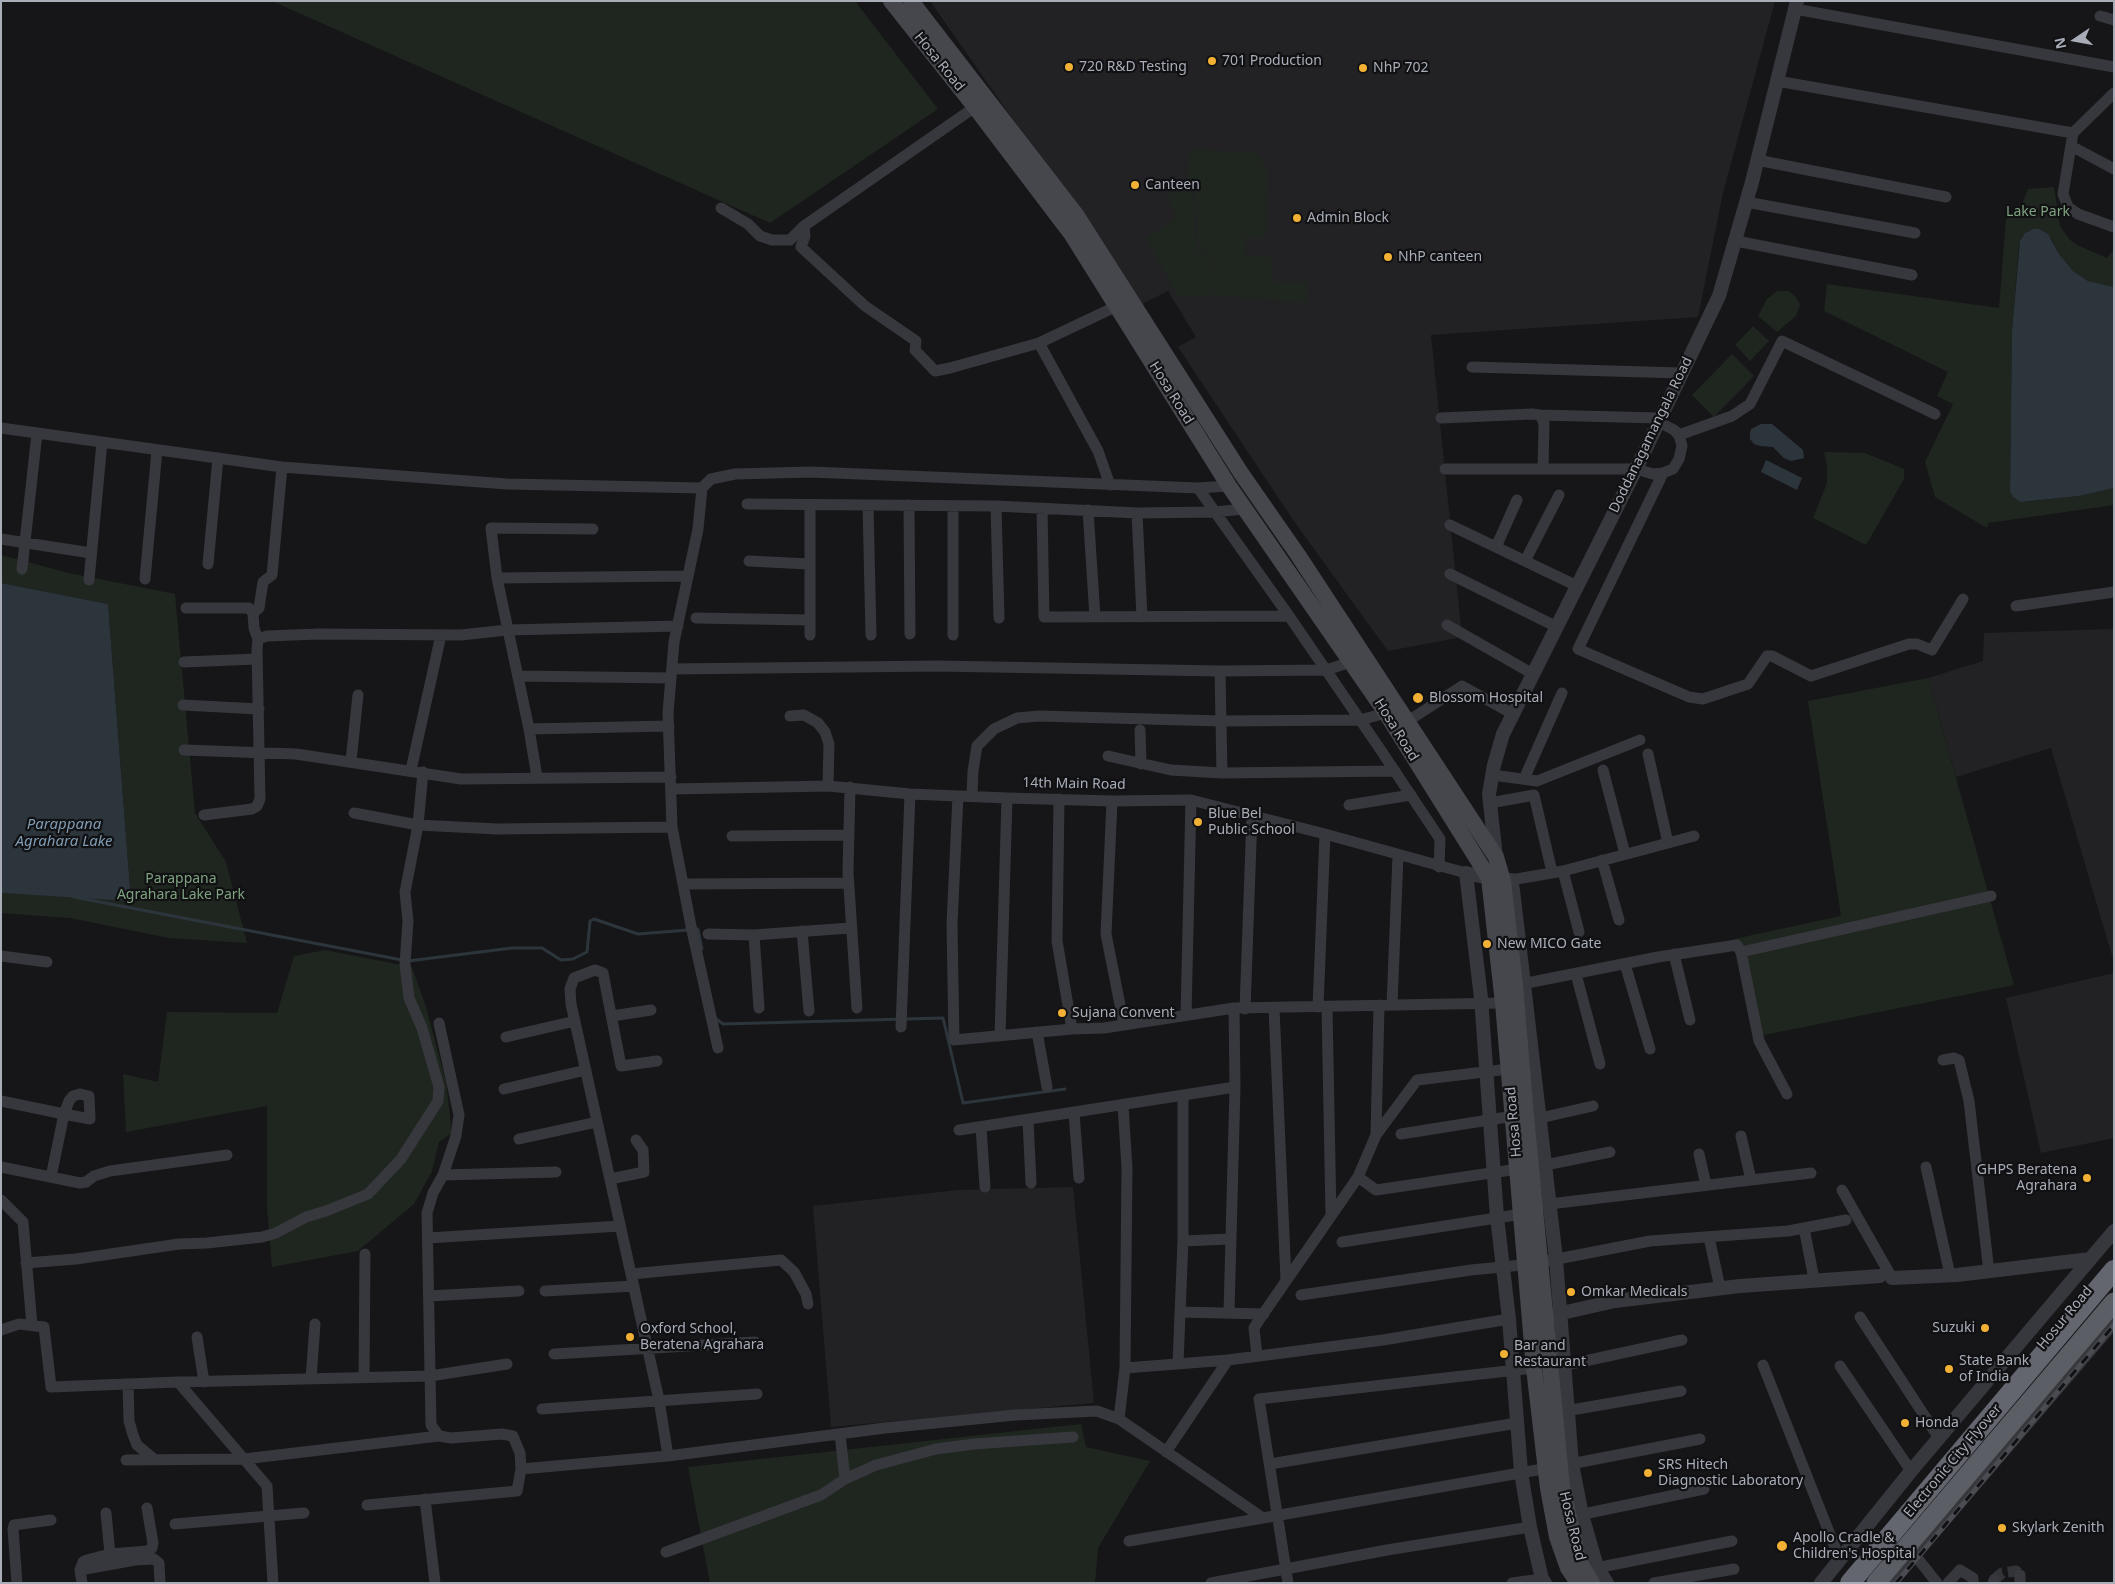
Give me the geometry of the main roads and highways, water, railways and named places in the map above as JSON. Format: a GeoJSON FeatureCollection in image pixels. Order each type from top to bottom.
{"type":"FeatureCollection","features":[{"type":"Feature","properties":{"kind":"highway","name":"Hosur Road"},"geometry":{"type":"LineString","coordinates":[[1842,1583],[2114,1260]]}},
{"type":"Feature","properties":{"kind":"highway","name":"Electronic City Flyover"},"geometry":{"type":"LineString","coordinates":[[1850,1583],[2114,1270]]}},
{"type":"Feature","properties":{"kind":"highway","name":"Electronic City Flyover"},"geometry":{"type":"LineString","coordinates":[[1866,1583],[2114,1290]]}},
{"type":"Feature","properties":{"kind":"highway","name":"Hosur Road"},"geometry":{"type":"LineString","coordinates":[[1876,1583],[2114,1302]]}},
{"type":"Feature","properties":{"kind":"main road","name":"Hosa Road"},"geometry":{"type":"LineString","coordinates":[[890,1],[975,107],[1072,234],[1229,486],[1386,713],[1478,861],[1501,880],[1503,1004],[1518,1169],[1535,1208]]}},
{"type":"Feature","properties":{"kind":"main road","name":"Hosa Road"},"geometry":{"type":"LineString","coordinates":[[911,1],[1077,216],[1241,473],[1298,555],[1496,857],[1520,984],[1535,1208],[1562,1486],[1575,1516],[1576,1550],[1582,1577]]}},
{"type":"Feature","properties":{"kind":"main road"},"geometry":{"type":"LineString","coordinates":[[1286,568],[1298,555]]}},
{"type":"Feature","properties":{"kind":"main road","name":"Hosa Road"},"geometry":{"type":"LineString","coordinates":[[1541,1262],[1553,1315],[1550,1367],[1562,1412],[1555,1529],[1568,1568],[1582,1577]]}},
{"type":"Feature","properties":{"kind":"water"},"geometry":{"type":"Polygon","coordinates":[[[2039,229],[2048,234],[2059,254],[2073,271],[2088,281],[2114,287],[2114,488],[2079,496],[2021,502],[2013,497],[2010,491],[2012,331],[2020,241],[2025,233],[2039,229]]]}},
{"type":"Feature","properties":{"kind":"water"},"geometry":{"type":"Polygon","coordinates":[[[1761,424],[1772,424],[1803,450],[1804,458],[1791,461],[1784,458],[1773,447],[1754,444],[1750,439],[1751,429],[1761,424]]]}},
{"type":"Feature","properties":{"kind":"water"},"geometry":{"type":"Polygon","coordinates":[[[1766,460],[1802,478],[1797,490],[1761,472],[1766,460]]]}},
{"type":"Feature","properties":{"kind":"water","name":"Parappana Agrahara Lake"},"geometry":{"type":"Polygon","coordinates":[[[1,583],[108,604],[131,901],[1,893],[1,583]]]}},
{"type":"Feature","properties":{"kind":"waterway"},"geometry":{"type":"LineString","coordinates":[[74,897],[402,960]]}},
{"type":"Feature","properties":{"kind":"waterway"},"geometry":{"type":"LineString","coordinates":[[408,961],[512,948],[542,948],[561,960],[573,959],[587,952],[590,921],[594,919],[638,934],[688,930]]}},
{"type":"Feature","properties":{"kind":"waterway"},"geometry":{"type":"LineString","coordinates":[[694,929],[698,929],[702,949]]}},
{"type":"Feature","properties":{"kind":"waterway"},"geometry":{"type":"LineString","coordinates":[[715,1018],[723,1024],[943,1018],[963,1103],[1065,1089]]}},
{"type":"Feature","properties":{"kind":"tunnel"},"geometry":{"type":"LineString","coordinates":[[1994,1580],[2002,1573],[2016,1571],[2020,1575]]}},
{"type":"Feature","properties":{"kind":"railway"},"geometry":{"type":"LineString","coordinates":[[1896,1583],[2114,1325]]}},
{"type":"Feature","properties":{"kind":"place","name":"701 Production"},"geometry":{"type":"Point","coordinates":[1212,61]}},
{"type":"Feature","properties":{"kind":"place","name":"720 R&D Testing"},"geometry":{"type":"Point","coordinates":[1069,67]}},
{"type":"Feature","properties":{"kind":"place","name":"NhP 702"},"geometry":{"type":"Point","coordinates":[1363,68]}},
{"type":"Feature","properties":{"kind":"place","name":"Canteen"},"geometry":{"type":"Point","coordinates":[1135,185]}},
{"type":"Feature","properties":{"kind":"place","name":"Admin Block"},"geometry":{"type":"Point","coordinates":[1297,218]}},
{"type":"Feature","properties":{"kind":"place","name":"NhP canteen"},"geometry":{"type":"Point","coordinates":[1388,257]}},
{"type":"Feature","properties":{"kind":"place","name":"Blossom Hospital"},"geometry":{"type":"Point","coordinates":[1418,698]}},
{"type":"Feature","properties":{"kind":"place","name":"Blue Bel Public School"},"geometry":{"type":"Point","coordinates":[1198,822]}},
{"type":"Feature","properties":{"kind":"place","name":"New MICO Gate"},"geometry":{"type":"Point","coordinates":[1487,944]}},
{"type":"Feature","properties":{"kind":"place","name":"Sujana Convent"},"geometry":{"type":"Point","coordinates":[1062,1013]}},
{"type":"Feature","properties":{"kind":"place","name":"GHPS Beratena Agrahara"},"geometry":{"type":"Point","coordinates":[2087,1178]}},
{"type":"Feature","properties":{"kind":"place","name":"Omkar Medicals"},"geometry":{"type":"Point","coordinates":[1571,1292]}},
{"type":"Feature","properties":{"kind":"place","name":"Suzuki"},"geometry":{"type":"Point","coordinates":[1985,1328]}},
{"type":"Feature","properties":{"kind":"place","name":"Oxford School, Beratena Agrahara"},"geometry":{"type":"Point","coordinates":[630,1337]}},
{"type":"Feature","properties":{"kind":"place","name":"Bar and Restaurant"},"geometry":{"type":"Point","coordinates":[1504,1354]}},
{"type":"Feature","properties":{"kind":"place","name":"State Bank of India"},"geometry":{"type":"Point","coordinates":[1949,1369]}},
{"type":"Feature","properties":{"kind":"place","name":"Honda"},"geometry":{"type":"Point","coordinates":[1905,1423]}},
{"type":"Feature","properties":{"kind":"place","name":"SRS Hitech Diagnostic Laboratory"},"geometry":{"type":"Point","coordinates":[1648,1473]}},
{"type":"Feature","properties":{"kind":"place","name":"Skylark Zenith"},"geometry":{"type":"Point","coordinates":[2002,1528]}},
{"type":"Feature","properties":{"kind":"place","name":"Apollo Cradle & Children's Hospital"},"geometry":{"type":"Point","coordinates":[1782,1546]}},
{"type":"Feature","properties":{"kind":"park label","name":"Lake Park"},"geometry":{"type":"Point","coordinates":[2038,212]}},
{"type":"Feature","properties":{"kind":"park label","name":"Parappana Agrahara Lake Park"},"geometry":{"type":"Point","coordinates":[181,888]}}]}
